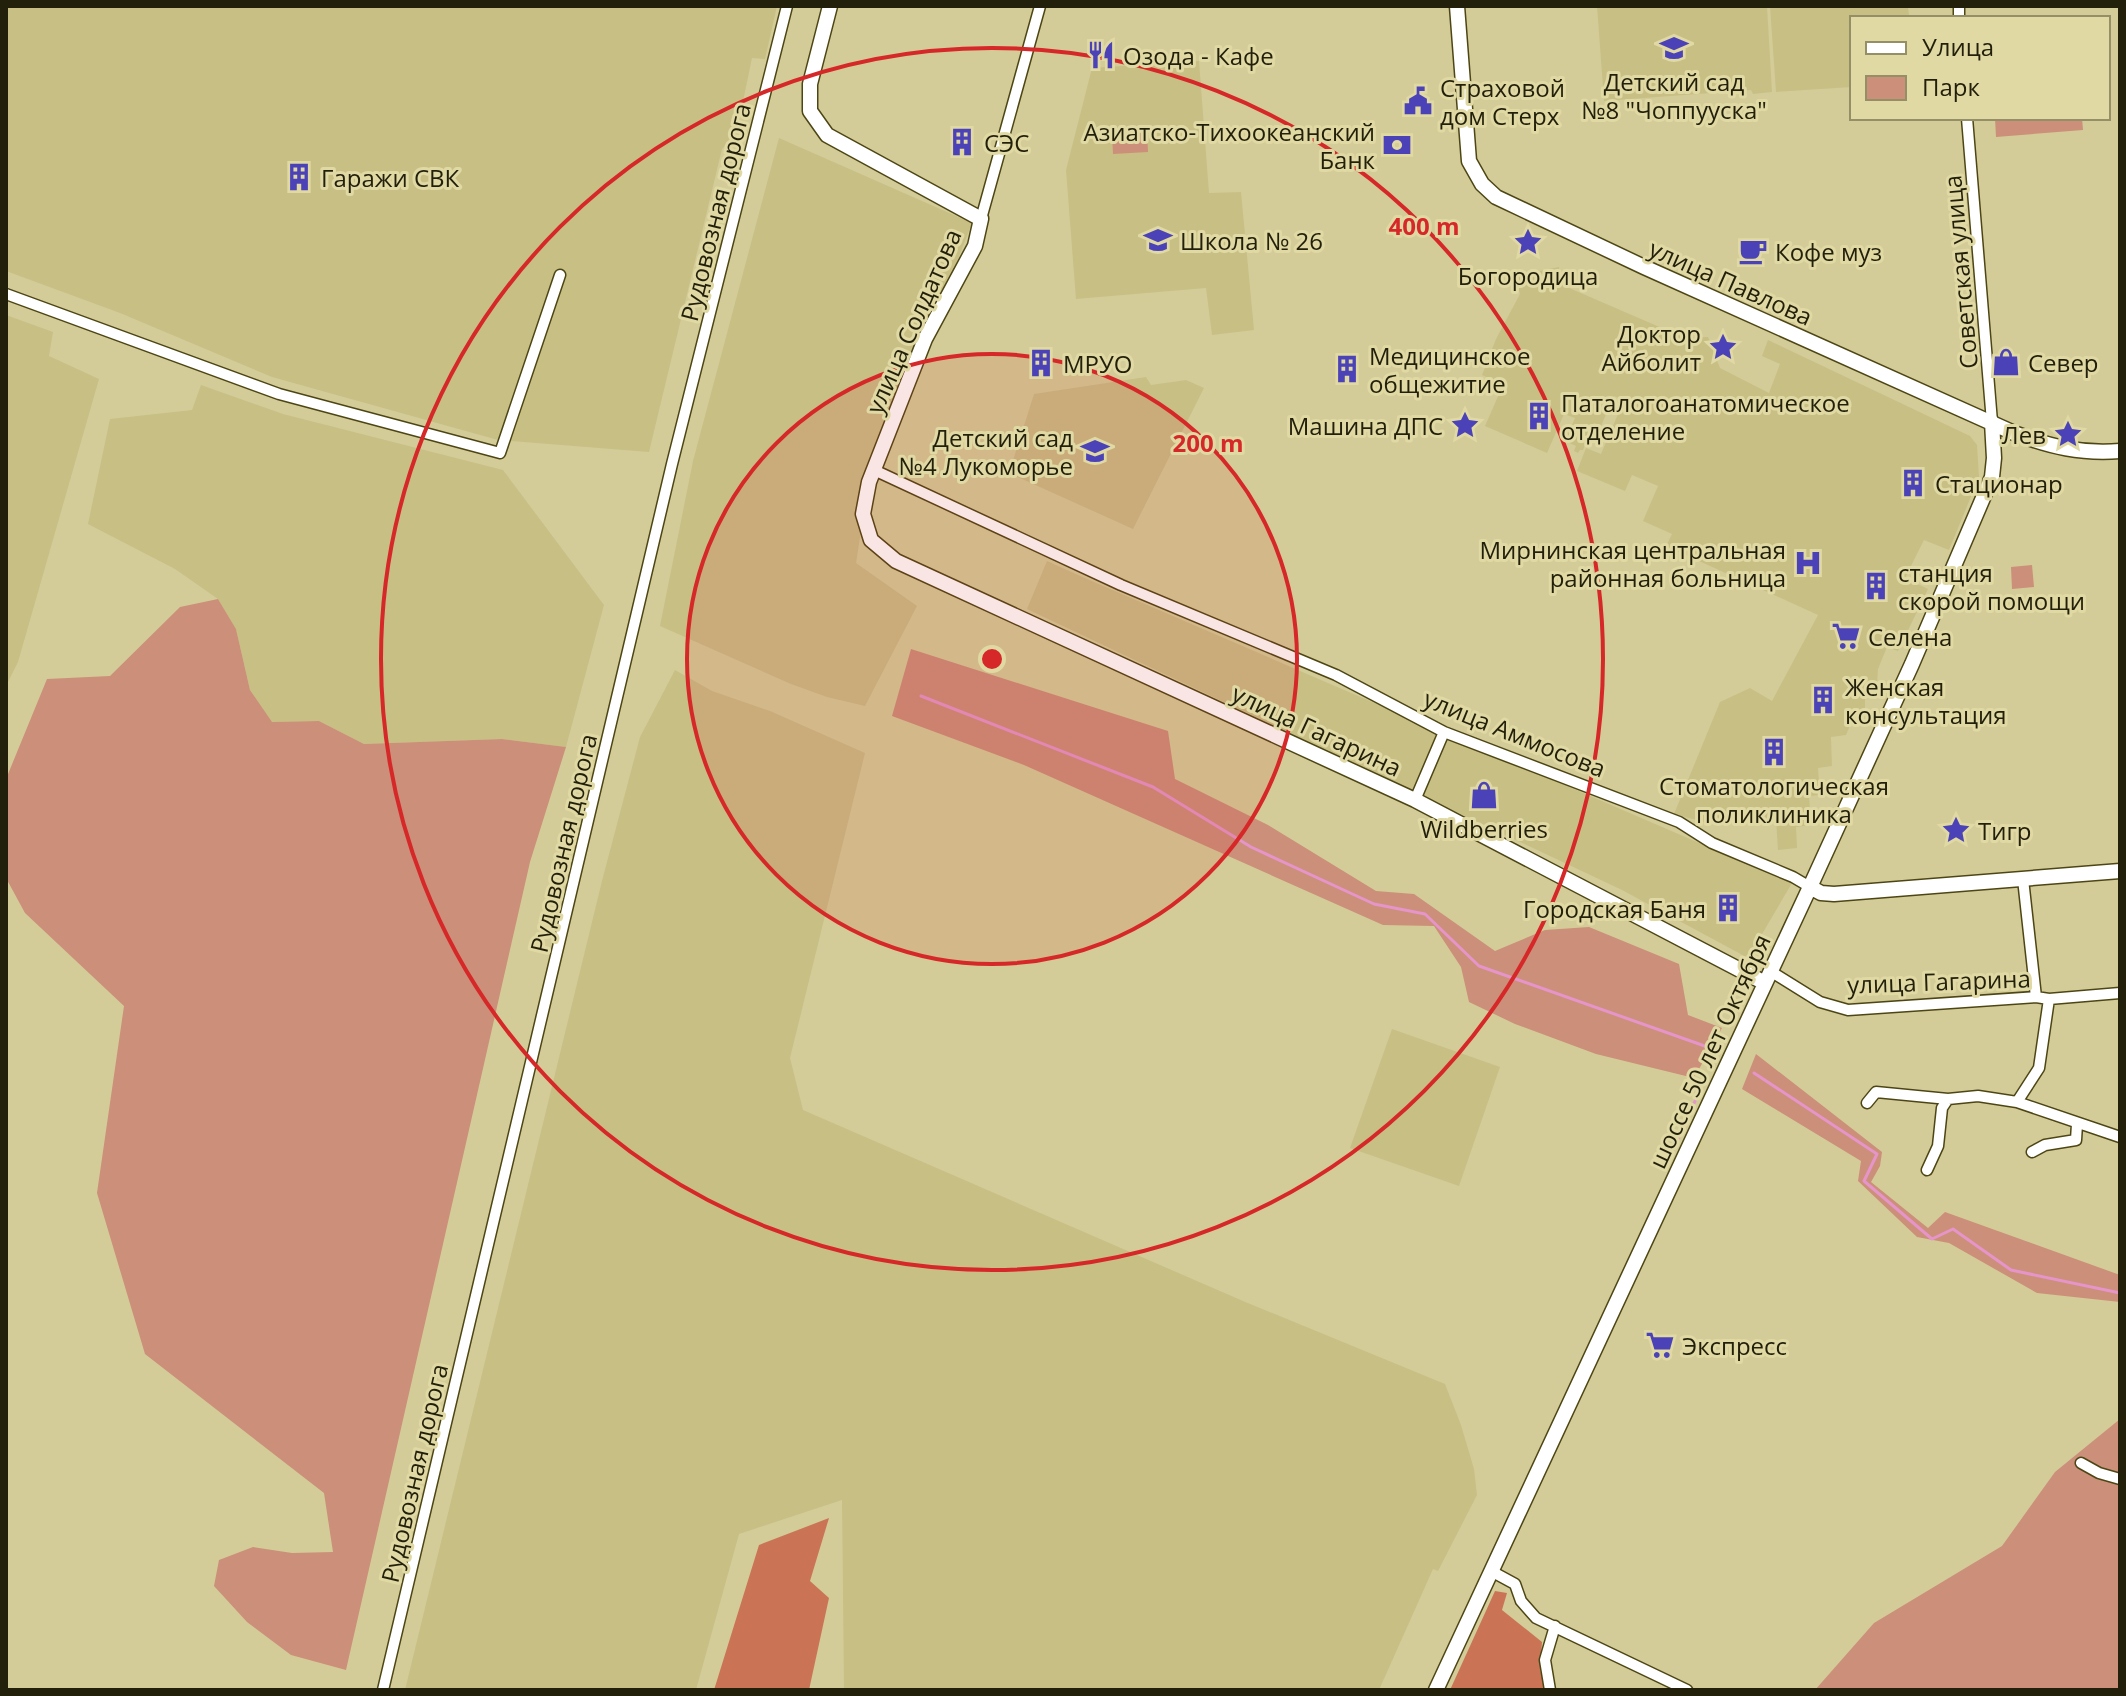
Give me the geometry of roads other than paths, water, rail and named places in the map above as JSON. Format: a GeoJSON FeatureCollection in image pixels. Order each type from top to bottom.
{"type":"FeatureCollection","features":[{"type":"Feature","properties":{"kind":"street","name":"Рудовозная дорога"},"geometry":{"type":"LineString","coordinates":[[383,1690],[672,464],[787,6]]}},
{"type":"Feature","properties":{"kind":"street"},"geometry":{"type":"LineString","coordinates":[[830,6],[810,84],[810,111],[827,135],[981,219]]}},
{"type":"Feature","properties":{"kind":"street","name":"улица Солдатова"},"geometry":{"type":"LineString","coordinates":[[863,514],[874,470],[925,339],[975,246],[1040,6]]}},
{"type":"Feature","properties":{"kind":"street","name":"улица Павлова"},"geometry":{"type":"LineString","coordinates":[[1457,6],[1469,161],[1487,191],[1510,205],[2022,436],[2066,450],[2093,453],[2120,451]]}},
{"type":"Feature","properties":{"kind":"street","name":"Советская улица"},"geometry":{"type":"LineString","coordinates":[[1967,120],[1992,422]]}},
{"type":"Feature","properties":{"kind":"street"},"geometry":{"type":"LineString","coordinates":[[6,294],[279,394],[500,453],[560,275]]}},
{"type":"Feature","properties":{"kind":"street","name":"шоссе 50 лет Октября"},"geometry":{"type":"LineString","coordinates":[[1436,1690],[1912,664],[1992,477],[1992,422]]}},
{"type":"Feature","properties":{"kind":"street","name":"улица Аммосова"},"geometry":{"type":"LineString","coordinates":[[874,470],[1121,585],[1336,675],[1444,732],[1679,822],[1712,843],[1793,877],[1821,893],[2120,871]]}},
{"type":"Feature","properties":{"kind":"street","name":"улица Гагарина"},"geometry":{"type":"LineString","coordinates":[[863,514],[871,540],[896,561],[1415,800],[1820,1002],[1848,1010],[2120,993]]}},
{"type":"Feature","properties":{"kind":"street"},"geometry":{"type":"LineString","coordinates":[[1415,800],[1444,732]]}},
{"type":"Feature","properties":{"kind":"street"},"geometry":{"type":"LineString","coordinates":[[2023,879],[2036,997]]}},
{"type":"Feature","properties":{"kind":"street"},"geometry":{"type":"LineString","coordinates":[[2017,1102],[2039,1068],[2049,999]]}},
{"type":"Feature","properties":{"kind":"street"},"geometry":{"type":"LineString","coordinates":[[1867,1103],[1876,1092],[1948,1099],[1978,1096],[2017,1102],[2119,1136]]}},
{"type":"Feature","properties":{"kind":"street"},"geometry":{"type":"LineString","coordinates":[[1927,1170],[1938,1146],[1942,1108],[1948,1099]]}},
{"type":"Feature","properties":{"kind":"street"},"geometry":{"type":"LineString","coordinates":[[2032,1152],[2045,1145],[2076,1140],[2077,1124]]}},
{"type":"Feature","properties":{"kind":"street"},"geometry":{"type":"LineString","coordinates":[[2081,1463],[2099,1473],[2120,1479]]}},
{"type":"Feature","properties":{"kind":"street"},"geometry":{"type":"LineString","coordinates":[[1491,1571],[1515,1584],[1527,1609],[1536,1618],[1687,1690]]}},
{"type":"Feature","properties":{"kind":"street"},"geometry":{"type":"LineString","coordinates":[[1550,1690],[1545,1660],[1555,1626]]}},
{"type":"Feature","properties":{"kind":"waterway"},"geometry":{"type":"LineString","coordinates":[[921,696],[1153,787],[1251,847],[1374,904],[1425,914],[1479,966],[1716,1050]]}},
{"type":"Feature","properties":{"kind":"waterway"},"geometry":{"type":"LineString","coordinates":[[1754,1073],[1877,1154],[1864,1181],[1932,1239],[1953,1229],[2011,1270],[2120,1293]]}},
{"type":"Feature","properties":{"kind":"waterway"},"geometry":{"type":"LineString","coordinates":[[1673,1150],[1700,1090],[1694,1078]]}},
{"type":"Feature","properties":{"kind":"place","name":"Детский сад №8 \"Чоппууска\""},"geometry":{"type":"Point","coordinates":[1674,48]}},
{"type":"Feature","properties":{"kind":"place","name":"Озода - Кафе"},"geometry":{"type":"Point","coordinates":[1101,55]}},
{"type":"Feature","properties":{"kind":"place","name":"Страховой дом Стерх"},"geometry":{"type":"Point","coordinates":[1418,101]}},
{"type":"Feature","properties":{"kind":"place","name":"СЭС"},"geometry":{"type":"Point","coordinates":[962,142]}},
{"type":"Feature","properties":{"kind":"place","name":"Азиатско-Тихоокеанский Банк"},"geometry":{"type":"Point","coordinates":[1397,145]}},
{"type":"Feature","properties":{"kind":"place","name":"Гаражи СВК"},"geometry":{"type":"Point","coordinates":[299,177]}},
{"type":"Feature","properties":{"kind":"place","name":"Школа № 26"},"geometry":{"type":"Point","coordinates":[1158,240]}},
{"type":"Feature","properties":{"kind":"place","name":"Богородица"},"geometry":{"type":"Point","coordinates":[1528,242]}},
{"type":"Feature","properties":{"kind":"place","name":"Кофе муз"},"geometry":{"type":"Point","coordinates":[1753,251]}},
{"type":"Feature","properties":{"kind":"place","name":"Доктор Айболит"},"geometry":{"type":"Point","coordinates":[1723,347]}},
{"type":"Feature","properties":{"kind":"place","name":"Север"},"geometry":{"type":"Point","coordinates":[2006,362]}},
{"type":"Feature","properties":{"kind":"place","name":"МРУО"},"geometry":{"type":"Point","coordinates":[1041,363]}},
{"type":"Feature","properties":{"kind":"place","name":"Медицинское общежитие"},"geometry":{"type":"Point","coordinates":[1347,369]}},
{"type":"Feature","properties":{"kind":"place","name":"Паталогоанатомическое отделение"},"geometry":{"type":"Point","coordinates":[1539,416]}},
{"type":"Feature","properties":{"kind":"place","name":"Машина ДПС"},"geometry":{"type":"Point","coordinates":[1465,425]}},
{"type":"Feature","properties":{"kind":"place","name":"Лев"},"geometry":{"type":"Point","coordinates":[2068,434]}},
{"type":"Feature","properties":{"kind":"place","name":"Детский сад №4 Лукоморье"},"geometry":{"type":"Point","coordinates":[1095,451]}},
{"type":"Feature","properties":{"kind":"place","name":"Стационар"},"geometry":{"type":"Point","coordinates":[1913,483]}},
{"type":"Feature","properties":{"kind":"place","name":"Мирнинская центральная районная больница"},"geometry":{"type":"Point","coordinates":[1808,563]}},
{"type":"Feature","properties":{"kind":"place","name":"станция скорой помощи"},"geometry":{"type":"Point","coordinates":[1876,586]}},
{"type":"Feature","properties":{"kind":"place","name":"Селена"},"geometry":{"type":"Point","coordinates":[1846,636]}},
{"type":"Feature","properties":{"kind":"place","name":"Женская консультация"},"geometry":{"type":"Point","coordinates":[1823,700]}},
{"type":"Feature","properties":{"kind":"place","name":"Стоматологическая поликлиника"},"geometry":{"type":"Point","coordinates":[1774,752]}},
{"type":"Feature","properties":{"kind":"place","name":"Wildberries"},"geometry":{"type":"Point","coordinates":[1484,795]}},
{"type":"Feature","properties":{"kind":"place","name":"Тигр"},"geometry":{"type":"Point","coordinates":[1956,830]}},
{"type":"Feature","properties":{"kind":"place","name":"Городская Баня"},"geometry":{"type":"Point","coordinates":[1728,908]}},
{"type":"Feature","properties":{"kind":"place","name":"Экспресс"},"geometry":{"type":"Point","coordinates":[1660,1345]}}]}
